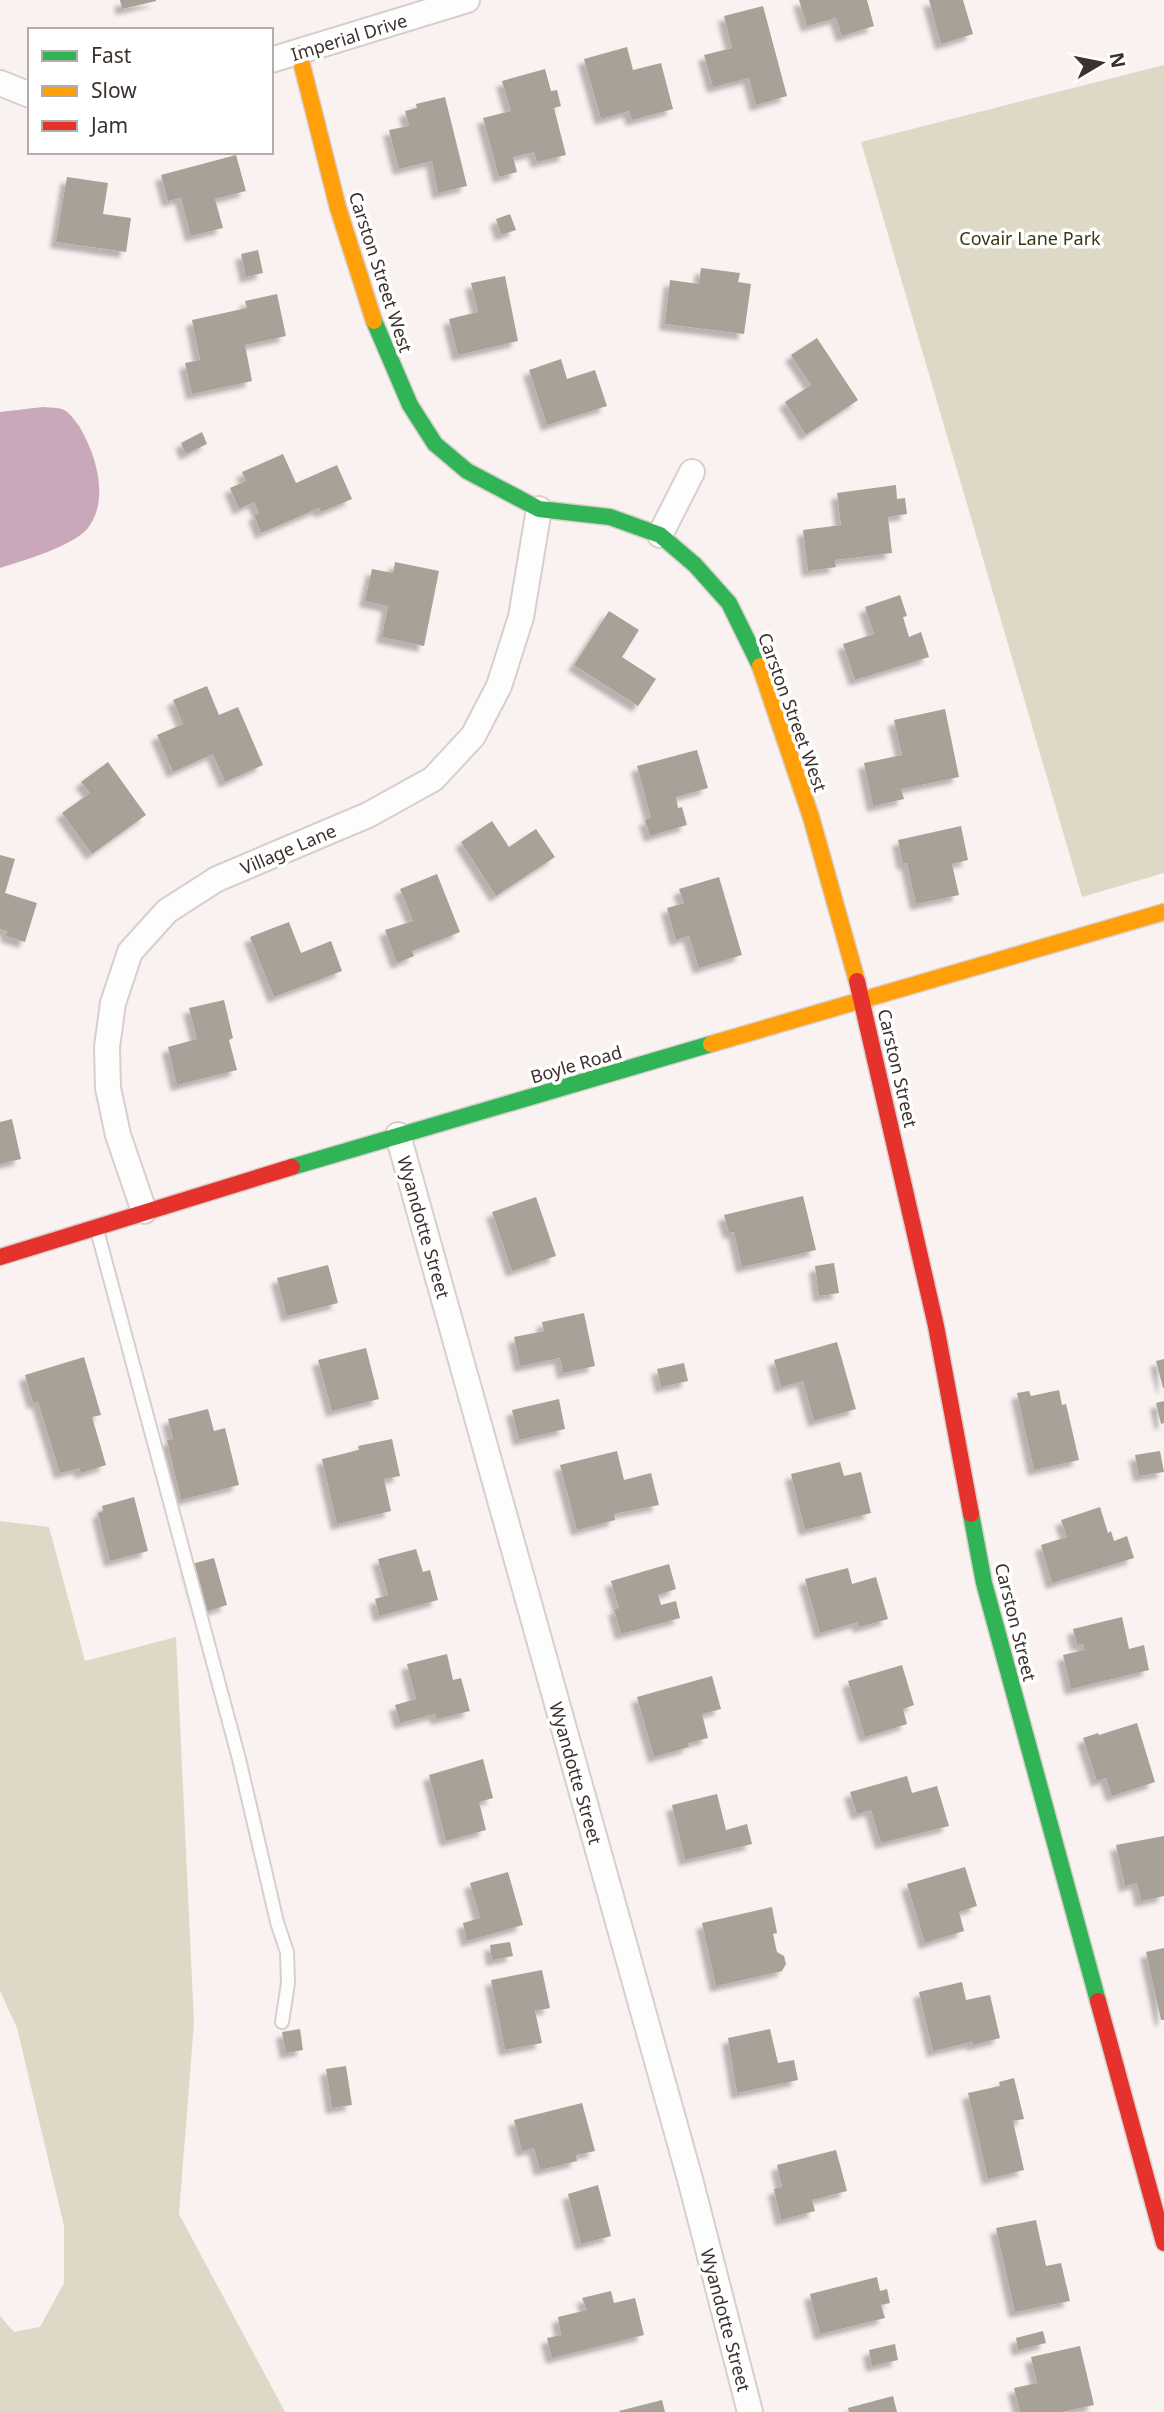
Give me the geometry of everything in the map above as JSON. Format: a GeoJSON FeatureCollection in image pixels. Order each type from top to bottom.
{"type":"FeatureCollection","features":[{"type":"Feature","properties":{"kind":"street","name":"Imperial Drive"},"geometry":{"type":"LineString","coordinates":[[273,60],[467,0]]}},
{"type":"Feature","properties":{"kind":"street","name":"Carston Street West"},"geometry":{"type":"LineString","coordinates":[[299,53],[338,208],[362,288],[385,350],[410,405],[435,444],[467,471],[539,509],[610,517],[660,536],[695,565],[729,603],[757,659],[811,817],[863,1002]]}},
{"type":"Feature","properties":{"kind":"street"},"geometry":{"type":"LineString","coordinates":[[0,83],[28,93]]}},
{"type":"Feature","properties":{"kind":"street"},"geometry":{"type":"LineString","coordinates":[[660,536],[692,472]]}},
{"type":"Feature","properties":{"kind":"street","name":"Village Lane"},"geometry":{"type":"LineString","coordinates":[[144,1211],[118,1135],[108,1088],[107,1046],[113,1003],[130,953],[167,911],[217,879],[368,815],[433,779],[465,745],[478,726],[503,675],[521,617],[539,509]]}},
{"type":"Feature","properties":{"kind":"street","name":"Boyle Road"},"geometry":{"type":"LineString","coordinates":[[0,1257],[398,1135],[863,1002],[1164,912]]}},
{"type":"Feature","properties":{"kind":"street","name":"Carston Street"},"geometry":{"type":"LineString","coordinates":[[863,1002],[936,1326],[984,1583],[1164,2243]]}},
{"type":"Feature","properties":{"kind":"street","name":"Wyandotte Street"},"geometry":{"type":"LineString","coordinates":[[398,1135],[690,2179],[750,2412]]}},
{"type":"Feature","properties":{"kind":"lane"},"geometry":{"type":"LineString","coordinates":[[96,1226],[239,1759],[277,1922],[287,1952],[288,1983],[282,2022]]}},
{"type":"Feature","properties":{"kind":"green space","name":"Covair Lane Park"},"geometry":{"type":"Polygon","coordinates":[[[1164,65],[1164,873],[1082,897],[861,142],[1164,65]]]}},
{"type":"Feature","properties":{"kind":"green space"},"geometry":{"type":"Polygon","coordinates":[[[0,1521],[49,1527],[85,1661],[176,1637],[194,2023],[179,2214],[285,2412],[0,2412],[0,2316],[14,2332],[40,2327],[64,2283],[64,2226],[17,2028],[0,1991],[0,1521]]]}},
{"type":"Feature","properties":{"kind":"shaded area"},"geometry":{"type":"Polygon","coordinates":[[[43,407],[64,410],[85,437],[98,477],[95,516],[88,528],[71,541],[0,568],[0,412],[43,407]]]}},
{"type":"Feature","properties":{"kind":"building"},"geometry":{"type":"Polygon","coordinates":[[[120,0],[156,0],[156,1],[122,9],[120,0]]]}},
{"type":"Feature","properties":{"kind":"building"},"geometry":{"type":"Polygon","coordinates":[[[799,0],[867,0],[874,26],[842,36],[836,18],[807,26],[799,0]]]}},
{"type":"Feature","properties":{"kind":"building"},"geometry":{"type":"Polygon","coordinates":[[[929,0],[963,0],[973,34],[941,44],[929,0]]]}},
{"type":"Feature","properties":{"kind":"building"},"geometry":{"type":"Polygon","coordinates":[[[763,6],[787,96],[756,105],[749,78],[713,87],[704,55],[732,48],[724,16],[763,6]]]}},
{"type":"Feature","properties":{"kind":"building"},"geometry":{"type":"Polygon","coordinates":[[[627,47],[633,70],[661,63],[673,109],[632,120],[629,111],[601,119],[584,59],[627,47]]]}},
{"type":"Feature","properties":{"kind":"building"},"geometry":{"type":"Polygon","coordinates":[[[545,69],[551,91],[557,90],[561,106],[554,108],[566,155],[537,162],[534,152],[513,157],[517,172],[499,177],[483,118],[511,111],[502,81],[545,69]]]}},
{"type":"Feature","properties":{"kind":"building"},"geometry":{"type":"Polygon","coordinates":[[[445,97],[467,186],[438,193],[432,161],[399,169],[389,130],[409,126],[405,111],[417,108],[416,104],[445,97]]]}},
{"type":"Feature","properties":{"kind":"building"},"geometry":{"type":"Polygon","coordinates":[[[236,155],[246,191],[215,199],[223,228],[191,236],[181,198],[168,201],[161,175],[236,155]]]}},
{"type":"Feature","properties":{"kind":"building"},"geometry":{"type":"Polygon","coordinates":[[[67,177],[108,183],[103,214],[131,218],[126,252],[56,242],[67,177]]]}},
{"type":"Feature","properties":{"kind":"building"},"geometry":{"type":"Polygon","coordinates":[[[510,214],[516,230],[501,235],[496,219],[510,214]]]}},
{"type":"Feature","properties":{"kind":"building"},"geometry":{"type":"Polygon","coordinates":[[[258,250],[263,273],[246,277],[241,254],[258,250]]]}},
{"type":"Feature","properties":{"kind":"building"},"geometry":{"type":"Polygon","coordinates":[[[701,268],[740,273],[738,282],[751,284],[744,334],[665,324],[670,280],[699,284],[701,268]]]}},
{"type":"Feature","properties":{"kind":"building"},"geometry":{"type":"Polygon","coordinates":[[[505,276],[518,341],[458,355],[449,319],[478,312],[471,283],[505,276]]]}},
{"type":"Feature","properties":{"kind":"building"},"geometry":{"type":"Polygon","coordinates":[[[277,294],[286,336],[245,345],[252,381],[192,394],[185,363],[200,360],[192,320],[247,308],[245,301],[277,294]]]}},
{"type":"Feature","properties":{"kind":"building"},"geometry":{"type":"Polygon","coordinates":[[[817,338],[858,400],[806,435],[785,402],[811,385],[791,355],[817,338]]]}},
{"type":"Feature","properties":{"kind":"building"},"geometry":{"type":"Polygon","coordinates":[[[561,359],[567,379],[595,370],[607,406],[547,425],[529,370],[561,359]]]}},
{"type":"Feature","properties":{"kind":"building"},"geometry":{"type":"Polygon","coordinates":[[[202,432],[207,444],[186,454],[181,443],[202,432]]]}},
{"type":"Feature","properties":{"kind":"building"},"geometry":{"type":"Polygon","coordinates":[[[283,454],[296,483],[337,465],[352,499],[321,512],[319,508],[261,533],[254,515],[259,513],[254,502],[239,509],[230,488],[246,481],[242,472],[283,454]]]}},
{"type":"Feature","properties":{"kind":"building"},"geometry":{"type":"Polygon","coordinates":[[[896,485],[897,499],[905,498],[907,514],[888,517],[892,553],[835,560],[836,567],[808,571],[803,530],[841,525],[837,493],[896,485]]]}},
{"type":"Feature","properties":{"kind":"building"},"geometry":{"type":"Polygon","coordinates":[[[395,562],[439,571],[424,646],[382,637],[388,606],[365,601],[372,569],[393,573],[395,562]]]}},
{"type":"Feature","properties":{"kind":"building"},"geometry":{"type":"Polygon","coordinates":[[[900,595],[907,616],[903,617],[909,637],[921,632],[929,657],[855,680],[843,644],[874,634],[865,607],[900,595]]]}},
{"type":"Feature","properties":{"kind":"building"},"geometry":{"type":"Polygon","coordinates":[[[609,611],[639,630],[622,657],[656,679],[638,706],[574,665],[609,611]]]}},
{"type":"Feature","properties":{"kind":"building"},"geometry":{"type":"Polygon","coordinates":[[[207,686],[219,715],[238,707],[263,765],[225,782],[213,754],[173,772],[157,735],[183,724],[173,700],[207,686]]]}},
{"type":"Feature","properties":{"kind":"building"},"geometry":{"type":"Polygon","coordinates":[[[945,709],[959,777],[901,789],[904,799],[873,806],[864,763],[902,755],[894,720],[945,709]]]}},
{"type":"Feature","properties":{"kind":"building"},"geometry":{"type":"Polygon","coordinates":[[[697,750],[708,788],[676,797],[678,808],[682,807],[687,825],[650,836],[645,820],[651,818],[637,766],[697,750]]]}},
{"type":"Feature","properties":{"kind":"building"},"geometry":{"type":"Polygon","coordinates":[[[108,762],[146,815],[92,854],[62,813],[90,793],[81,782],[108,762]]]}},
{"type":"Feature","properties":{"kind":"building"},"geometry":{"type":"Polygon","coordinates":[[[492,821],[509,847],[536,829],[555,857],[496,896],[461,842],[492,821]]]}},
{"type":"Feature","properties":{"kind":"building"},"geometry":{"type":"Polygon","coordinates":[[[961,826],[968,860],[952,864],[959,895],[916,904],[907,863],[903,864],[898,840],[961,826]]]}},
{"type":"Feature","properties":{"kind":"building"},"geometry":{"type":"Polygon","coordinates":[[[0,855],[15,859],[5,893],[37,903],[25,942],[6,936],[7,931],[0,929],[0,855]]]}},
{"type":"Feature","properties":{"kind":"building"},"geometry":{"type":"Polygon","coordinates":[[[437,874],[460,932],[412,951],[414,956],[397,963],[385,930],[413,921],[400,889],[437,874]]]}},
{"type":"Feature","properties":{"kind":"building"},"geometry":{"type":"Polygon","coordinates":[[[719,877],[742,955],[699,968],[689,936],[676,940],[667,908],[684,903],[679,889],[719,877]]]}},
{"type":"Feature","properties":{"kind":"building"},"geometry":{"type":"Polygon","coordinates":[[[289,922],[301,953],[331,941],[342,971],[274,997],[250,937],[289,922]]]}},
{"type":"Feature","properties":{"kind":"building"},"geometry":{"type":"Polygon","coordinates":[[[224,1000],[233,1038],[229,1040],[237,1070],[177,1085],[168,1047],[197,1039],[189,1008],[224,1000]]]}},
{"type":"Feature","properties":{"kind":"building"},"geometry":{"type":"Polygon","coordinates":[[[12,1119],[21,1159],[0,1164],[0,1122],[12,1119]]]}},
{"type":"Feature","properties":{"kind":"building"},"geometry":{"type":"Polygon","coordinates":[[[803,1196],[816,1250],[742,1267],[734,1232],[729,1233],[724,1215],[803,1196]]]}},
{"type":"Feature","properties":{"kind":"building"},"geometry":{"type":"Polygon","coordinates":[[[536,1197],[556,1256],[512,1271],[492,1212],[536,1197]]]}},
{"type":"Feature","properties":{"kind":"building"},"geometry":{"type":"Polygon","coordinates":[[[834,1263],[839,1293],[819,1296],[815,1266],[834,1263]]]}},
{"type":"Feature","properties":{"kind":"building"},"geometry":{"type":"Polygon","coordinates":[[[328,1265],[338,1303],[287,1316],[277,1278],[328,1265]]]}},
{"type":"Feature","properties":{"kind":"building"},"geometry":{"type":"Polygon","coordinates":[[[584,1313],[595,1366],[563,1373],[560,1358],[520,1366],[514,1337],[544,1331],[542,1322],[584,1313]]]}},
{"type":"Feature","properties":{"kind":"building"},"geometry":{"type":"Polygon","coordinates":[[[837,1342],[856,1409],[814,1421],[803,1381],[781,1387],[774,1360],[837,1342]]]}},
{"type":"Feature","properties":{"kind":"building"},"geometry":{"type":"Polygon","coordinates":[[[366,1348],[379,1399],[332,1411],[318,1360],[366,1348]]]}},
{"type":"Feature","properties":{"kind":"building"},"geometry":{"type":"Polygon","coordinates":[[[84,1357],[101,1415],[92,1417],[106,1465],[81,1473],[79,1468],[60,1473],[38,1402],[33,1403],[25,1375],[84,1357]]]}},
{"type":"Feature","properties":{"kind":"building"},"geometry":{"type":"Polygon","coordinates":[[[1164,1359],[1164,1388],[1163,1388],[1156,1361],[1164,1359]]]}},
{"type":"Feature","properties":{"kind":"building"},"geometry":{"type":"Polygon","coordinates":[[[684,1363],[688,1381],[661,1387],[657,1369],[684,1363]]]}},
{"type":"Feature","properties":{"kind":"building"},"geometry":{"type":"Polygon","coordinates":[[[1059,1390],[1062,1405],[1066,1404],[1079,1460],[1034,1470],[1017,1393],[1029,1391],[1031,1396],[1059,1390]]]}},
{"type":"Feature","properties":{"kind":"building"},"geometry":{"type":"Polygon","coordinates":[[[559,1399],[565,1429],[519,1440],[512,1410],[559,1399]]]}},
{"type":"Feature","properties":{"kind":"building"},"geometry":{"type":"Polygon","coordinates":[[[1164,1401],[1164,1423],[1161,1424],[1156,1403],[1164,1401]]]}},
{"type":"Feature","properties":{"kind":"building"},"geometry":{"type":"Polygon","coordinates":[[[208,1409],[214,1431],[225,1428],[239,1485],[181,1500],[167,1440],[173,1439],[168,1419],[208,1409]]]}},
{"type":"Feature","properties":{"kind":"building"},"geometry":{"type":"Polygon","coordinates":[[[392,1439],[400,1476],[384,1479],[391,1511],[337,1524],[322,1459],[359,1450],[358,1446],[392,1439]]]}},
{"type":"Feature","properties":{"kind":"building"},"geometry":{"type":"Polygon","coordinates":[[[617,1451],[624,1480],[651,1473],[659,1505],[614,1514],[615,1520],[577,1530],[560,1465],[617,1451]]]}},
{"type":"Feature","properties":{"kind":"building"},"geometry":{"type":"Polygon","coordinates":[[[1160,1451],[1164,1472],[1139,1476],[1135,1455],[1160,1451]]]}},
{"type":"Feature","properties":{"kind":"building"},"geometry":{"type":"Polygon","coordinates":[[[840,1462],[844,1476],[861,1472],[871,1513],[805,1530],[791,1474],[840,1462]]]}},
{"type":"Feature","properties":{"kind":"building"},"geometry":{"type":"Polygon","coordinates":[[[134,1497],[148,1551],[110,1561],[98,1513],[103,1511],[102,1506],[134,1497]]]}},
{"type":"Feature","properties":{"kind":"building"},"geometry":{"type":"Polygon","coordinates":[[[1100,1507],[1108,1533],[1111,1531],[1114,1541],[1127,1536],[1134,1558],[1052,1583],[1041,1545],[1067,1537],[1061,1520],[1100,1507]]]}},
{"type":"Feature","properties":{"kind":"building"},"geometry":{"type":"Polygon","coordinates":[[[416,1549],[423,1572],[430,1570],[438,1600],[379,1616],[375,1599],[388,1595],[378,1559],[416,1549]]]}},
{"type":"Feature","properties":{"kind":"building"},"geometry":{"type":"Polygon","coordinates":[[[214,1558],[227,1605],[202,1613],[188,1565],[214,1558]]]}},
{"type":"Feature","properties":{"kind":"building"},"geometry":{"type":"Polygon","coordinates":[[[669,1564],[676,1589],[658,1595],[661,1605],[676,1601],[680,1618],[621,1634],[614,1609],[619,1608],[611,1581],[669,1564]]]}},
{"type":"Feature","properties":{"kind":"building"},"geometry":{"type":"Polygon","coordinates":[[[848,1568],[852,1584],[876,1577],[888,1619],[859,1627],[858,1622],[820,1633],[805,1579],[848,1568]]]}},
{"type":"Feature","properties":{"kind":"building"},"geometry":{"type":"Polygon","coordinates":[[[1122,1617],[1129,1649],[1144,1645],[1149,1670],[1071,1689],[1063,1655],[1084,1650],[1083,1644],[1077,1645],[1073,1629],[1122,1617]]]}},
{"type":"Feature","properties":{"kind":"building"},"geometry":{"type":"Polygon","coordinates":[[[447,1654],[453,1680],[461,1678],[470,1711],[437,1719],[435,1714],[400,1723],[395,1705],[416,1699],[407,1664],[447,1654]]]}},
{"type":"Feature","properties":{"kind":"building"},"geometry":{"type":"Polygon","coordinates":[[[902,1665],[914,1705],[903,1709],[907,1724],[865,1737],[848,1681],[902,1665]]]}},
{"type":"Feature","properties":{"kind":"building"},"geometry":{"type":"Polygon","coordinates":[[[712,1676],[721,1709],[702,1714],[708,1738],[688,1743],[689,1747],[654,1757],[637,1697],[712,1676]]]}},
{"type":"Feature","properties":{"kind":"building"},"geometry":{"type":"Polygon","coordinates":[[[1137,1723],[1155,1782],[1112,1796],[1106,1778],[1097,1781],[1083,1738],[1137,1723]]]}},
{"type":"Feature","properties":{"kind":"building"},"geometry":{"type":"Polygon","coordinates":[[[483,1759],[493,1798],[479,1802],[486,1830],[446,1841],[429,1775],[483,1759]]]}},
{"type":"Feature","properties":{"kind":"building"},"geometry":{"type":"Polygon","coordinates":[[[907,1776],[912,1793],[937,1786],[949,1826],[881,1843],[871,1810],[857,1814],[850,1792],[907,1776]]]}},
{"type":"Feature","properties":{"kind":"building"},"geometry":{"type":"Polygon","coordinates":[[[717,1794],[726,1830],[747,1824],[752,1844],[685,1860],[672,1805],[717,1794]]]}},
{"type":"Feature","properties":{"kind":"building"},"geometry":{"type":"Polygon","coordinates":[[[1164,1836],[1164,1896],[1141,1901],[1137,1883],[1125,1886],[1116,1845],[1164,1836]]]}},
{"type":"Feature","properties":{"kind":"building"},"geometry":{"type":"Polygon","coordinates":[[[965,1867],[977,1906],[959,1912],[964,1931],[925,1943],[907,1884],[965,1867]]]}},
{"type":"Feature","properties":{"kind":"building"},"geometry":{"type":"Polygon","coordinates":[[[508,1872],[523,1925],[467,1941],[463,1923],[480,1918],[470,1883],[508,1872]]]}},
{"type":"Feature","properties":{"kind":"building"},"geometry":{"type":"Polygon","coordinates":[[[772,1907],[777,1952],[784,1956],[786,1964],[782,1971],[716,1986],[702,1923],[772,1907]]]}},
{"type":"Feature","properties":{"kind":"building"},"geometry":{"type":"Polygon","coordinates":[[[510,1942],[513,1956],[492,1960],[490,1945],[510,1942]]]}},
{"type":"Feature","properties":{"kind":"building"},"geometry":{"type":"Polygon","coordinates":[[[1164,1948],[1164,2020],[1161,2020],[1146,1952],[1164,1948]]]}},
{"type":"Feature","properties":{"kind":"building"},"geometry":{"type":"Polygon","coordinates":[[[542,1970],[550,2008],[535,2011],[542,2043],[505,2050],[491,1980],[542,1970]]]}},
{"type":"Feature","properties":{"kind":"building"},"geometry":{"type":"Polygon","coordinates":[[[962,1982],[966,2000],[990,1995],[1000,2038],[933,2051],[919,1992],[962,1982]]]}},
{"type":"Feature","properties":{"kind":"building"},"geometry":{"type":"Polygon","coordinates":[[[300,2029],[303,2050],[286,2053],[282,2032],[300,2029]]]}},
{"type":"Feature","properties":{"kind":"building"},"geometry":{"type":"Polygon","coordinates":[[[770,2029],[778,2063],[794,2060],[798,2080],[737,2093],[728,2038],[770,2029]]]}},
{"type":"Feature","properties":{"kind":"building"},"geometry":{"type":"Polygon","coordinates":[[[346,2066],[352,2105],[332,2108],[326,2069],[346,2066]]]}},
{"type":"Feature","properties":{"kind":"building"},"geometry":{"type":"Polygon","coordinates":[[[1014,2078],[1024,2119],[1013,2121],[1024,2170],[988,2179],[968,2093],[1000,2086],[999,2082],[1014,2078]]]}},
{"type":"Feature","properties":{"kind":"building"},"geometry":{"type":"Polygon","coordinates":[[[582,2103],[595,2151],[576,2155],[577,2161],[540,2170],[534,2148],[522,2151],[514,2120],[582,2103]]]}},
{"type":"Feature","properties":{"kind":"building"},"geometry":{"type":"Polygon","coordinates":[[[836,2150],[847,2191],[812,2200],[815,2211],[781,2220],[774,2189],[782,2187],[777,2165],[836,2150]]]}},
{"type":"Feature","properties":{"kind":"building"},"geometry":{"type":"Polygon","coordinates":[[[598,2185],[611,2236],[581,2244],[568,2194],[598,2185]]]}},
{"type":"Feature","properties":{"kind":"building"},"geometry":{"type":"Polygon","coordinates":[[[1036,2220],[1046,2266],[1061,2263],[1070,2301],[1015,2312],[996,2228],[1036,2220]]]}},
{"type":"Feature","properties":{"kind":"building"},"geometry":{"type":"Polygon","coordinates":[[[877,2277],[880,2291],[887,2289],[890,2303],[881,2305],[885,2318],[820,2334],[810,2294],[877,2277]]]}},
{"type":"Feature","properties":{"kind":"building"},"geometry":{"type":"Polygon","coordinates":[[[611,2291],[614,2303],[635,2298],[644,2335],[552,2358],[547,2338],[561,2335],[558,2317],[587,2310],[582,2298],[611,2291]]]}},
{"type":"Feature","properties":{"kind":"building"},"geometry":{"type":"Polygon","coordinates":[[[1043,2331],[1046,2343],[1018,2350],[1016,2338],[1043,2331]]]}},
{"type":"Feature","properties":{"kind":"building"},"geometry":{"type":"Polygon","coordinates":[[[895,2344],[898,2360],[872,2366],[869,2350],[895,2344]]]}},
{"type":"Feature","properties":{"kind":"building"},"geometry":{"type":"Polygon","coordinates":[[[1080,2346],[1094,2405],[1062,2412],[1020,2412],[1014,2388],[1037,2383],[1031,2357],[1080,2346]]]}},
{"type":"Feature","properties":{"kind":"building"},"geometry":{"type":"Polygon","coordinates":[[[893,2396],[897,2412],[849,2412],[848,2408],[893,2396]]]}},
{"type":"Feature","properties":{"kind":"building"},"geometry":{"type":"Polygon","coordinates":[[[662,2400],[665,2412],[619,2411],[662,2400]]]}},
{"type":"Feature","properties":{"kind":"traffic: fast"},"geometry":{"type":"LineString","coordinates":[[374,321],[410,405],[435,444],[467,471],[539,509],[610,517],[660,535],[695,565],[729,603],[760,666]]}},
{"type":"Feature","properties":{"kind":"traffic: fast"},"geometry":{"type":"LineString","coordinates":[[292,1167],[711,1044]]}},
{"type":"Feature","properties":{"kind":"traffic: fast"},"geometry":{"type":"LineString","coordinates":[[971,1514],[984,1583],[1098,2001]]}},
{"type":"Feature","properties":{"kind":"traffic: slow"},"geometry":{"type":"LineString","coordinates":[[299,53],[338,208],[374,321]]}},
{"type":"Feature","properties":{"kind":"traffic: slow"},"geometry":{"type":"LineString","coordinates":[[760,666],[811,817],[857,981]]}},
{"type":"Feature","properties":{"kind":"traffic: slow"},"geometry":{"type":"LineString","coordinates":[[711,1044],[1164,912]]}},
{"type":"Feature","properties":{"kind":"traffic: jam"},"geometry":{"type":"LineString","coordinates":[[857,981],[936,1326],[971,1514]]}},
{"type":"Feature","properties":{"kind":"traffic: jam"},"geometry":{"type":"LineString","coordinates":[[0,1257],[292,1167]]}},
{"type":"Feature","properties":{"kind":"traffic: jam"},"geometry":{"type":"LineString","coordinates":[[1098,2001],[1164,2243]]}}]}
